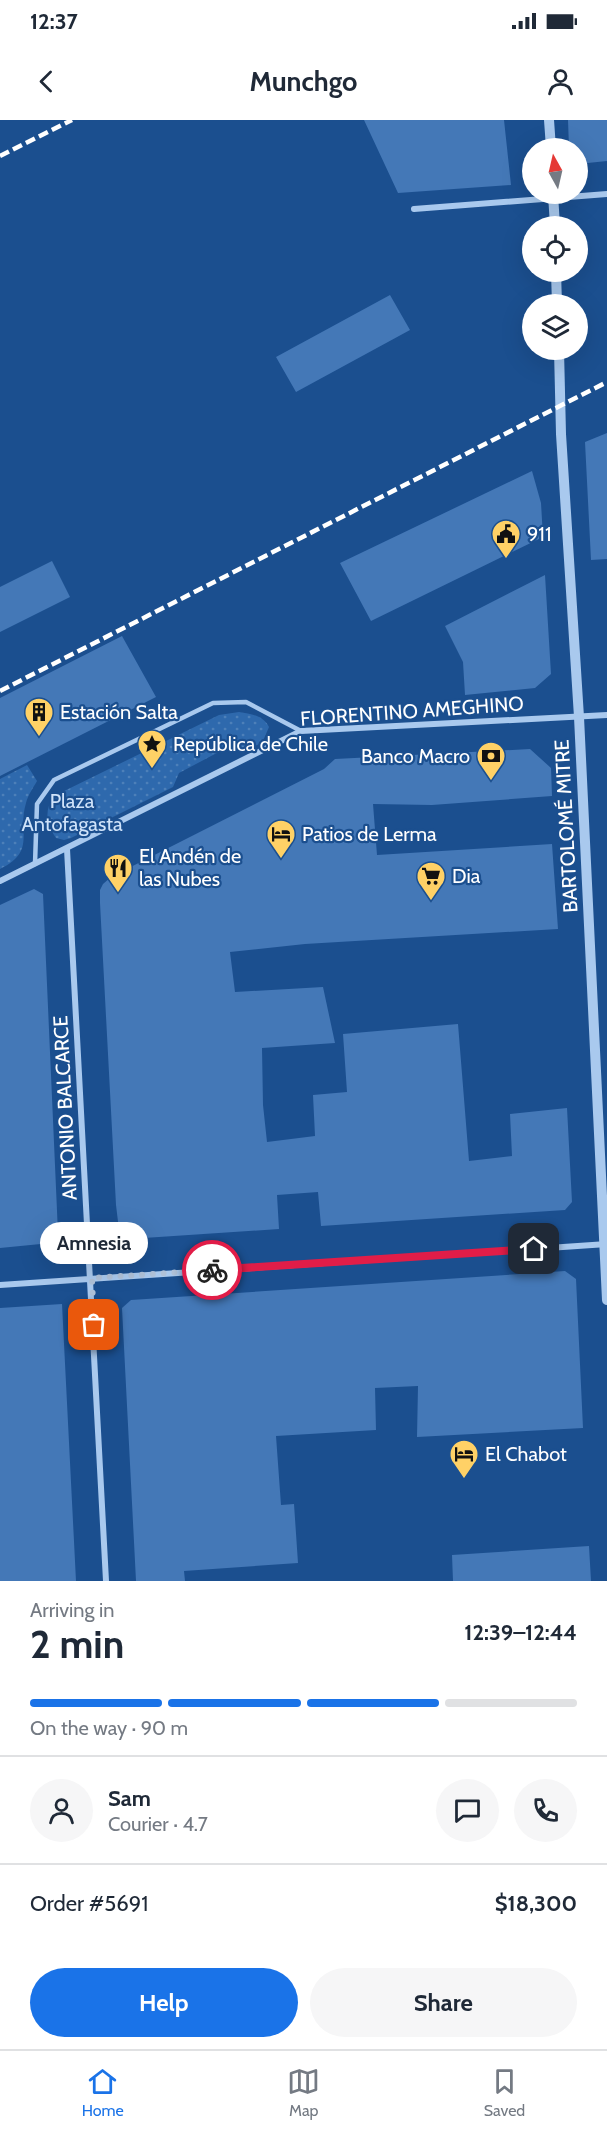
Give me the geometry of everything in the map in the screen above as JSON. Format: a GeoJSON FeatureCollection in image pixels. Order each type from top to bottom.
{"type":"FeatureCollection","features":[{"type":"Feature","properties":{"kind":"street"},"geometry":{"type":"LineString","coordinates":[[549,120],[550,138]]}},
{"type":"Feature","properties":{"kind":"street"},"geometry":{"type":"LineString","coordinates":[[588,195],[607,194]]}},
{"type":"Feature","properties":{"kind":"street"},"geometry":{"type":"LineString","coordinates":[[414,209],[522,199]]}},
{"type":"Feature","properties":{"kind":"street","name":"BARTOLOMÉ MITRE"},"geometry":{"type":"LineString","coordinates":[[559,360],[561,434],[579,717],[607,1300]]}},
{"type":"Feature","properties":{"kind":"street","name":"FLORENTINO AMEGHINO"},"geometry":{"type":"LineString","coordinates":[[0,881],[301,731],[607,715]]}},
{"type":"Feature","properties":{"kind":"street","name":"ANTONIO BALCARCE"},"geometry":{"type":"LineString","coordinates":[[67,849],[92,1278],[106,1581]]}},
{"type":"Feature","properties":{"kind":"street"},"geometry":{"type":"LineString","coordinates":[[0,1285],[605,1244]]}},
{"type":"Feature","properties":{"kind":"lane"},"geometry":{"type":"LineString","coordinates":[[35,864],[37,804],[54,780],[213,703],[246,702],[301,731]]}},
{"type":"Feature","properties":{"kind":"green space","name":"Plaza Antofagasta"},"geometry":{"type":"Polygon","coordinates":[[[239,712],[256,716],[269,727],[262,743],[245,750],[230,746],[179,773],[173,787],[71,838],[64,840],[56,838],[48,817],[54,796],[219,715],[239,712]]]}},
{"type":"Feature","properties":{"kind":"green space"},"geometry":{"type":"Polygon","coordinates":[[[27,765],[37,781],[26,803],[22,848],[11,862],[0,869],[0,779],[27,765]]]}},
{"type":"Feature","properties":{"kind":"building"},"geometry":{"type":"Polygon","coordinates":[[[364,120],[504,120],[511,185],[398,193],[364,120]]]}},
{"type":"Feature","properties":{"kind":"building"},"geometry":{"type":"Polygon","coordinates":[[[568,120],[607,120],[607,161],[588,163],[588,138],[569,138],[568,120]]]}},
{"type":"Feature","properties":{"kind":"building"},"geometry":{"type":"Polygon","coordinates":[[[390,295],[410,330],[296,392],[276,357],[390,295]]]}},
{"type":"Feature","properties":{"kind":"building"},"geometry":{"type":"Polygon","coordinates":[[[607,433],[607,559],[591,560],[585,442],[607,433]]]}},
{"type":"Feature","properties":{"kind":"building"},"geometry":{"type":"Polygon","coordinates":[[[532,471],[541,503],[543,537],[371,621],[340,563],[532,471]]]}},
{"type":"Feature","properties":{"kind":"building"},"geometry":{"type":"Polygon","coordinates":[[[52,561],[70,597],[0,632],[0,587],[52,561]]]}},
{"type":"Feature","properties":{"kind":"building"},"geometry":{"type":"Polygon","coordinates":[[[545,575],[551,674],[535,688],[465,695],[463,662],[445,626],[545,575]]]}},
{"type":"Feature","properties":{"kind":"building","name":"Estación Salta"},"geometry":{"type":"Polygon","coordinates":[[[122,636],[156,697],[0,776],[0,698],[122,636]]]}},
{"type":"Feature","properties":{"kind":"building"},"geometry":{"type":"Polygon","coordinates":[[[530,749],[551,768],[552,796],[432,805],[373,804],[377,855],[552,844],[558,929],[305,944],[230,952],[235,992],[323,987],[335,1043],[262,1048],[263,1105],[267,1142],[315,1136],[313,1095],[347,1092],[343,1034],[458,1024],[469,1161],[512,1156],[510,1114],[567,1108],[572,1202],[565,1210],[321,1226],[318,1192],[277,1195],[279,1229],[129,1239],[119,1230],[116,1205],[100,903],[100,890],[103,884],[111,877],[324,769],[335,759],[530,749]]]}},
{"type":"Feature","properties":{"kind":"building"},"geometry":{"type":"Polygon","coordinates":[[[34,889],[43,894],[58,1233],[51,1243],[0,1248],[0,905],[34,889]]]}},
{"type":"Feature","properties":{"kind":"building"},"geometry":{"type":"Polygon","coordinates":[[[565,1271],[576,1279],[583,1428],[417,1437],[418,1386],[375,1388],[376,1430],[276,1436],[281,1505],[294,1504],[298,1563],[184,1571],[185,1581],[136,1581],[122,1308],[131,1300],[565,1271]]]}},
{"type":"Feature","properties":{"kind":"building"},"geometry":{"type":"Polygon","coordinates":[[[62,1304],[76,1581],[0,1581],[0,1308],[62,1304]]]}},
{"type":"Feature","properties":{"kind":"building"},"geometry":{"type":"Polygon","coordinates":[[[589,1546],[591,1581],[453,1581],[452,1555],[589,1546]]]}},
{"type":"Feature","properties":{"kind":"railway"},"geometry":{"type":"LineString","coordinates":[[0,156],[72,120]]}},
{"type":"Feature","properties":{"kind":"railway"},"geometry":{"type":"LineString","coordinates":[[0,691],[607,382]]}},
{"type":"Feature","properties":{"kind":"way so far"},"geometry":{"type":"LineString","coordinates":[[94,1325],[92,1278],[212,1270]]}},
{"type":"Feature","properties":{"kind":"place","name":"911"},"geometry":{"type":"Point","coordinates":[506,560]}},
{"type":"Feature","properties":{"kind":"place","name":"Estación Salta"},"geometry":{"type":"Point","coordinates":[39,738]}},
{"type":"Feature","properties":{"kind":"place","name":"República de Chile"},"geometry":{"type":"Point","coordinates":[152,770]}},
{"type":"Feature","properties":{"kind":"place","name":"Banco Macro"},"geometry":{"type":"Point","coordinates":[491,782]}},
{"type":"Feature","properties":{"kind":"place","name":"Patios de Lerma"},"geometry":{"type":"Point","coordinates":[281,860]}},
{"type":"Feature","properties":{"kind":"place","name":"El Andén de las Nubes"},"geometry":{"type":"Point","coordinates":[118,894]}},
{"type":"Feature","properties":{"kind":"place","name":"Dia"},"geometry":{"type":"Point","coordinates":[431,902]}},
{"type":"Feature","properties":{"kind":"place","name":"Amnesia"},"geometry":{"type":"Point","coordinates":[94,1325]}},
{"type":"Feature","properties":{"kind":"place","name":"El Chabot"},"geometry":{"type":"Point","coordinates":[464,1480]}},
{"type":"Feature","properties":{"kind":"route"},"geometry":{"type":"LineString","coordinates":[[212,1270],[534,1249]]}}]}
